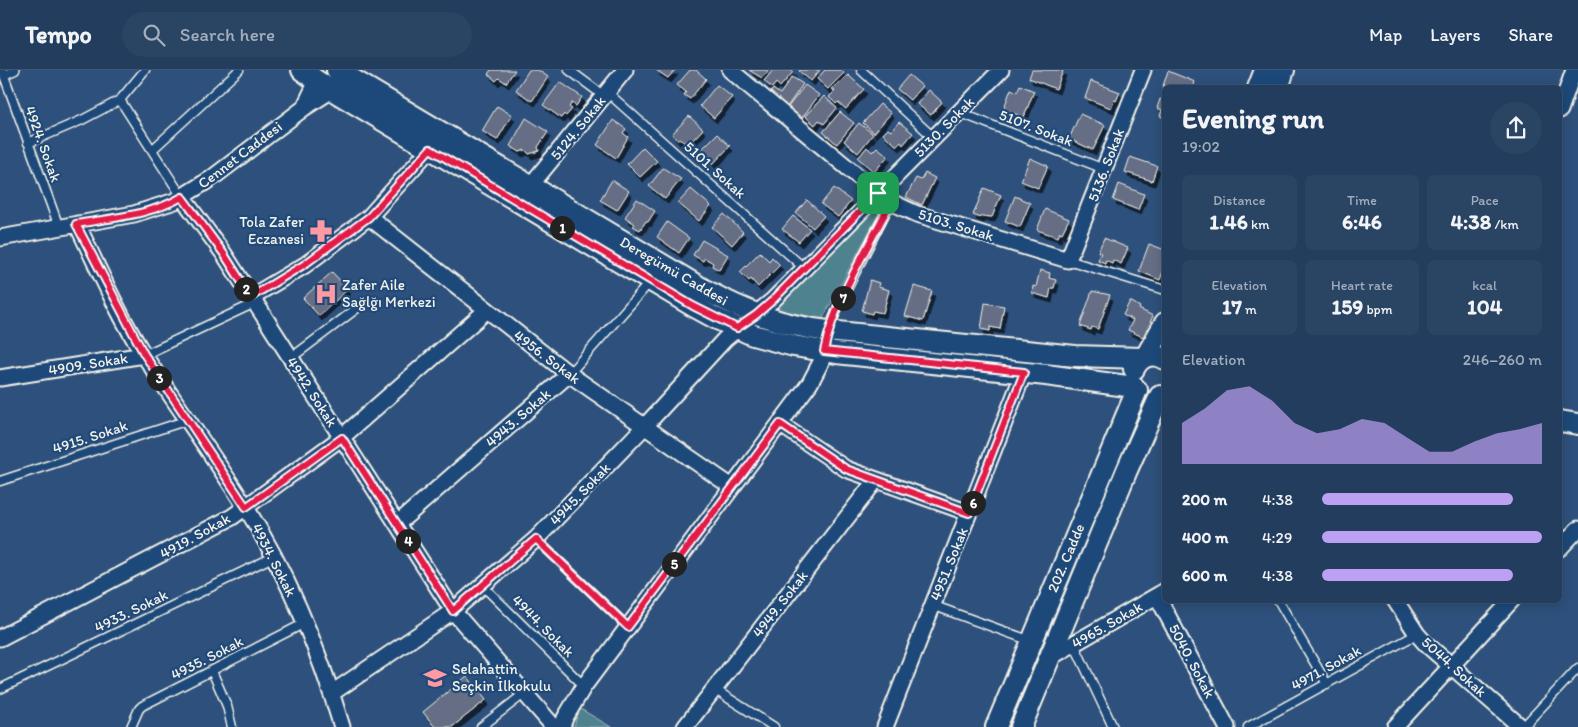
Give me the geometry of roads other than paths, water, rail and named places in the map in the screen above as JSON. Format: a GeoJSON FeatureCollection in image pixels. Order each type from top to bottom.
{"type":"FeatureCollection","features":[{"type":"Feature","properties":{"kind":"main road"},"geometry":{"type":"LineString","coordinates":[[1259,85],[1265,70]]}},
{"type":"Feature","properties":{"kind":"main road"},"geometry":{"type":"LineString","coordinates":[[1279,85],[1284,70]]}},
{"type":"Feature","properties":{"kind":"main road","name":"Cennet Caddesi"},"geometry":{"type":"LineString","coordinates":[[320,78],[344,72]]}},
{"type":"Feature","properties":{"kind":"main road","name":"Deregümü Caddesi"},"geometry":{"type":"LineString","coordinates":[[344,72],[703,290],[756,315],[792,325],[828,331],[1075,356],[1151,358]]}},
{"type":"Feature","properties":{"kind":"main road","name":"Deregümü Caddesi"},"geometry":{"type":"LineString","coordinates":[[320,78],[430,149],[693,306],[737,328],[772,341],[824,351],[1024,372],[1136,388],[1147,397],[1155,398],[1162,395]]}},
{"type":"Feature","properties":{"kind":"main road"},"geometry":{"type":"LineString","coordinates":[[1151,358],[1162,330]]}},
{"type":"Feature","properties":{"kind":"main road","name":"202. Cadde"},"geometry":{"type":"LineString","coordinates":[[996,727],[1136,388],[1132,374],[1134,366],[1151,358]]}},
{"type":"Feature","properties":{"kind":"main road","name":"202. Cadde"},"geometry":{"type":"LineString","coordinates":[[1021,727],[1127,470],[1162,397]]}},
{"type":"Feature","properties":{"kind":"main road"},"geometry":{"type":"LineString","coordinates":[[1562,421],[1578,424]]}},
{"type":"Feature","properties":{"kind":"main road"},"geometry":{"type":"LineString","coordinates":[[1562,433],[1578,433]]}},
{"type":"Feature","properties":{"kind":"street","name":"5124. Sokak"},"geometry":{"type":"LineString","coordinates":[[530,186],[625,70]]}},
{"type":"Feature","properties":{"kind":"street","name":"5103. Sokak"},"geometry":{"type":"LineString","coordinates":[[730,70],[891,202],[917,214],[1068,260]]}},
{"type":"Feature","properties":{"kind":"street","name":"5130. Sokak"},"geometry":{"type":"LineString","coordinates":[[737,328],[756,315],[1001,70]]}},
{"type":"Feature","properties":{"kind":"street","name":"5136. Sokak"},"geometry":{"type":"LineString","coordinates":[[1068,260],[1143,70]]}},
{"type":"Feature","properties":{"kind":"street"},"geometry":{"type":"LineString","coordinates":[[1562,104],[1574,70]]}},
{"type":"Feature","properties":{"kind":"street","name":"Cennet Caddesi"},"geometry":{"type":"LineString","coordinates":[[0,238],[134,214],[156,208],[182,197],[212,178],[304,108],[320,78]]}},
{"type":"Feature","properties":{"kind":"street","name":"4909. Sokak"},"geometry":{"type":"LineString","coordinates":[[253,300],[369,217],[430,149]]}},
{"type":"Feature","properties":{"kind":"street","name":"4942. Sokak"},"geometry":{"type":"LineString","coordinates":[[182,197],[224,254],[453,611],[554,727]]}},
{"type":"Feature","properties":{"kind":"street","name":"4956. Sokak"},"geometry":{"type":"LineString","coordinates":[[369,217],[569,374],[732,487]]}},
{"type":"Feature","properties":{"kind":"street","name":"4934. Sokak"},"geometry":{"type":"LineString","coordinates":[[76,224],[144,354],[246,507],[273,557],[305,624],[332,693],[342,727]]}},
{"type":"Feature","properties":{"kind":"street","name":"4919. Sokak"},"geometry":{"type":"LineString","coordinates":[[0,638],[214,528],[246,507],[342,438],[487,310]]}},
{"type":"Feature","properties":{"kind":"street","name":"4945. Sokak"},"geometry":{"type":"LineString","coordinates":[[332,693],[453,611],[536,539],[737,328]]}},
{"type":"Feature","properties":{"kind":"street"},"geometry":{"type":"LineString","coordinates":[[562,727],[565,718],[584,686],[817,373],[828,331]]}},
{"type":"Feature","properties":{"kind":"street","name":"4909. Sokak"},"geometry":{"type":"LineString","coordinates":[[0,378],[144,354]]}},
{"type":"Feature","properties":{"kind":"street","name":"4951. Sokak"},"geometry":{"type":"LineString","coordinates":[[884,727],[1024,372]]}},
{"type":"Feature","properties":{"kind":"street","name":"4943. Sokak"},"geometry":{"type":"LineString","coordinates":[[397,524],[569,374]]}},
{"type":"Feature","properties":{"kind":"street"},"geometry":{"type":"LineString","coordinates":[[780,424],[846,469],[969,513]]}},
{"type":"Feature","properties":{"kind":"street","name":"4949. Sokak"},"geometry":{"type":"LineString","coordinates":[[685,727],[876,480]]}},
{"type":"Feature","properties":{"kind":"street","name":"4965. Sokak"},"geometry":{"type":"LineString","coordinates":[[1050,658],[1161,593]]}},
{"type":"Feature","properties":{"kind":"street","name":"5040. Sokak"},"geometry":{"type":"LineString","coordinates":[[1166,603],[1227,727]]}},
{"type":"Feature","properties":{"kind":"street","name":"5044. Sokak"},"geometry":{"type":"LineString","coordinates":[[1397,603],[1417,634],[1426,644],[1522,727]]}},
{"type":"Feature","properties":{"kind":"street"},"geometry":{"type":"LineString","coordinates":[[1395,727],[1509,603]]}},
{"type":"Feature","properties":{"kind":"lane"},"geometry":{"type":"LineString","coordinates":[[3,72],[15,70]]}},
{"type":"Feature","properties":{"kind":"lane"},"geometry":{"type":"LineString","coordinates":[[28,143],[82,120],[120,100],[145,70]]}},
{"type":"Feature","properties":{"kind":"lane"},"geometry":{"type":"LineString","coordinates":[[152,150],[239,70]]}},
{"type":"Feature","properties":{"kind":"lane","name":"5101. Sokak"},"geometry":{"type":"LineString","coordinates":[[569,70],[606,94],[804,268]]}},
{"type":"Feature","properties":{"kind":"lane"},"geometry":{"type":"LineString","coordinates":[[861,70],[933,137]]}},
{"type":"Feature","properties":{"kind":"lane","name":"4924. Sokak"},"geometry":{"type":"LineString","coordinates":[[3,72],[59,227]]}},
{"type":"Feature","properties":{"kind":"lane"},"geometry":{"type":"LineString","coordinates":[[120,100],[182,197]]}},
{"type":"Feature","properties":{"kind":"lane","name":"5107. Sokak"},"geometry":{"type":"LineString","coordinates":[[958,112],[1104,169]]}},
{"type":"Feature","properties":{"kind":"lane"},"geometry":{"type":"LineString","coordinates":[[828,331],[838,307],[891,202]]}},
{"type":"Feature","properties":{"kind":"lane","name":"5103. Sokak"},"geometry":{"type":"LineString","coordinates":[[1068,260],[1162,289]]}},
{"type":"Feature","properties":{"kind":"lane","name":"4943. Sokak"},"geometry":{"type":"LineString","coordinates":[[569,374],[651,281]]}},
{"type":"Feature","properties":{"kind":"lane","name":"4909. Sokak"},"geometry":{"type":"LineString","coordinates":[[144,354],[253,300]]}},
{"type":"Feature","properties":{"kind":"lane"},"geometry":{"type":"LineString","coordinates":[[291,358],[360,306]]}},
{"type":"Feature","properties":{"kind":"lane","name":"4915. Sokak"},"geometry":{"type":"LineString","coordinates":[[0,481],[188,420]]}},
{"type":"Feature","properties":{"kind":"lane"},"geometry":{"type":"LineString","coordinates":[[536,539],[628,627]]}},
{"type":"Feature","properties":{"kind":"lane","name":"4933. Sokak"},"geometry":{"type":"LineString","coordinates":[[0,689],[273,557]]}},
{"type":"Feature","properties":{"kind":"lane","name":"4944. Sokak"},"geometry":{"type":"LineString","coordinates":[[482,586],[584,686]]}},
{"type":"Feature","properties":{"kind":"lane"},"geometry":{"type":"LineString","coordinates":[[1280,603],[1327,684]]}},
{"type":"Feature","properties":{"kind":"lane"},"geometry":{"type":"LineString","coordinates":[[932,605],[1031,642]]}},
{"type":"Feature","properties":{"kind":"lane","name":"4935. Sokak"},"geometry":{"type":"LineString","coordinates":[[132,727],[142,706],[305,624]]}},
{"type":"Feature","properties":{"kind":"lane","name":"4971. Sokak"},"geometry":{"type":"LineString","coordinates":[[1248,727],[1417,634]]}},
{"type":"Feature","properties":{"kind":"lane"},"geometry":{"type":"LineString","coordinates":[[1074,644],[1113,727]]}},
{"type":"Feature","properties":{"kind":"lane"},"geometry":{"type":"LineString","coordinates":[[1522,727],[1578,668]]}},
{"type":"Feature","properties":{"kind":"lane"},"geometry":{"type":"LineString","coordinates":[[212,671],[232,727]]}},
{"type":"Feature","properties":{"kind":"lane"},"geometry":{"type":"LineString","coordinates":[[714,689],[774,727]]}},
{"type":"Feature","properties":{"kind":"lane"},"geometry":{"type":"LineString","coordinates":[[481,727],[525,694]]}},
{"type":"Feature","properties":{"kind":"place","name":"Tola Zafer Eczanesi"},"geometry":{"type":"Point","coordinates":[321,231]}},
{"type":"Feature","properties":{"kind":"place","name":"Zafer Aile Sağlğı Merkezi"},"geometry":{"type":"Point","coordinates":[326,294]}},
{"type":"Feature","properties":{"kind":"place","name":"Selahattin Seçkin İlkokulu"},"geometry":{"type":"Point","coordinates":[435,678]}}]}
